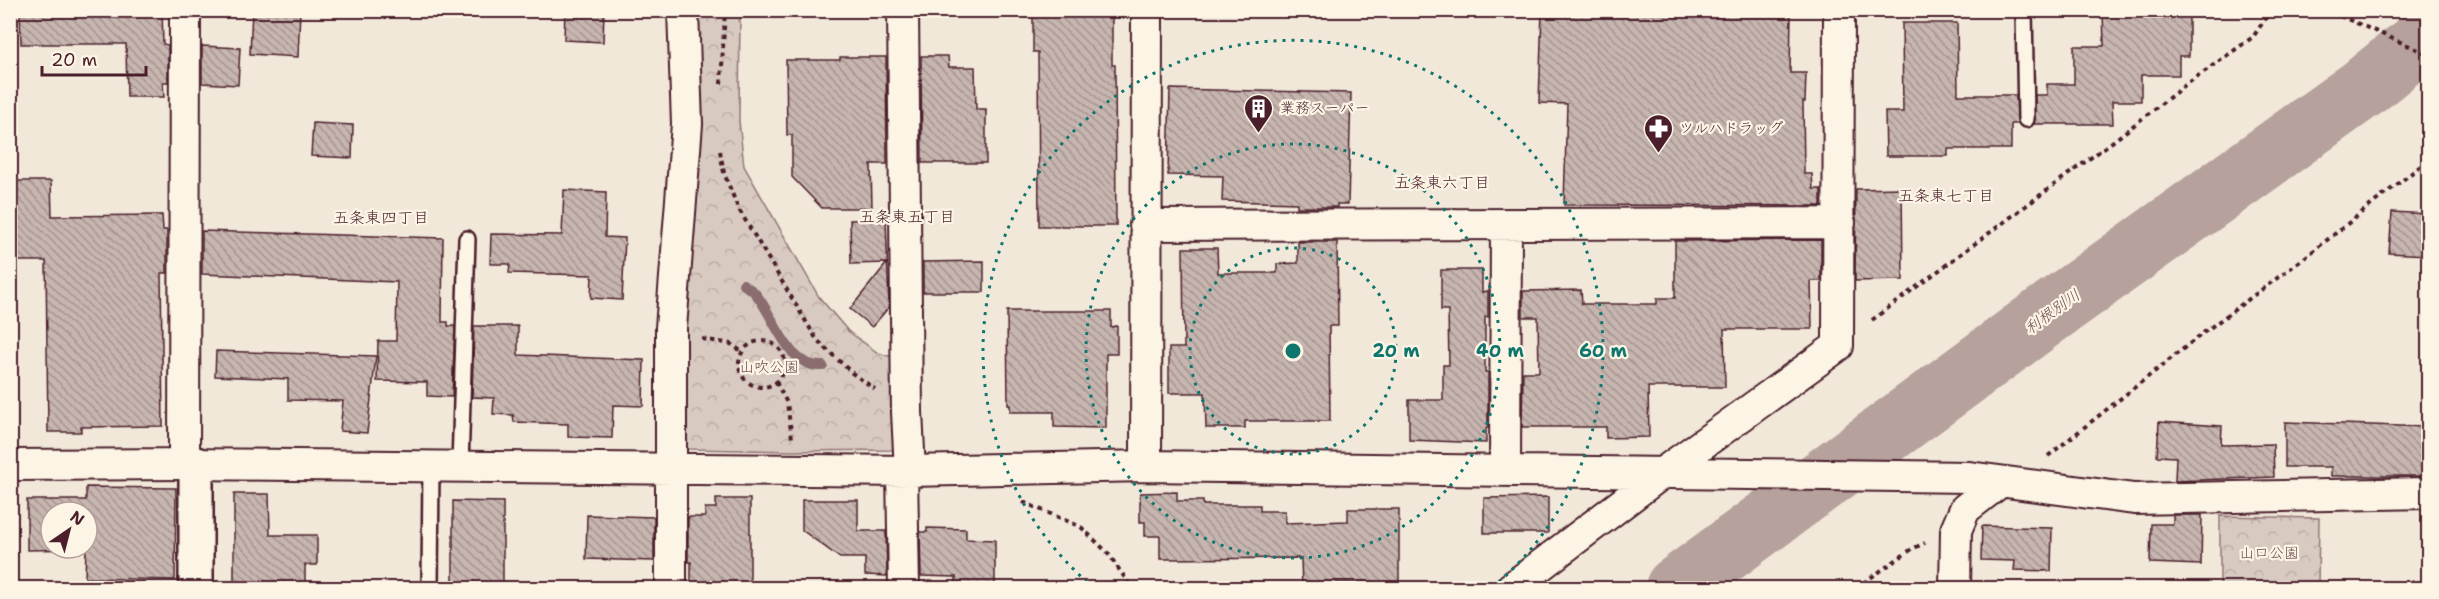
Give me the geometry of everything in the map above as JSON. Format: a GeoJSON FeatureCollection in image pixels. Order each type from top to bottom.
{"type":"FeatureCollection","features":[{"type":"Feature","properties":{"kind":"street"},"geometry":{"type":"LineString","coordinates":[[185,10],[190,464],[196,588]]}},
{"type":"Feature","properties":{"kind":"street"},"geometry":{"type":"LineString","coordinates":[[671,588],[671,340],[674,266],[687,123],[683,10]]}},
{"type":"Feature","properties":{"kind":"street"},"geometry":{"type":"LineString","coordinates":[[903,10],[907,412],[904,588]]}},
{"type":"Feature","properties":{"kind":"street"},"geometry":{"type":"LineString","coordinates":[[1146,466],[1147,10]]}},
{"type":"Feature","properties":{"kind":"street"},"geometry":{"type":"LineString","coordinates":[[1511,588],[1661,474],[1838,346],[1839,10]]}},
{"type":"Feature","properties":{"kind":"street"},"geometry":{"type":"LineString","coordinates":[[1145,225],[1840,223]]}},
{"type":"Feature","properties":{"kind":"street"},"geometry":{"type":"LineString","coordinates":[[1505,470],[1506,225]]}},
{"type":"Feature","properties":{"kind":"street"},"geometry":{"type":"LineString","coordinates":[[10,465],[190,464],[906,471],[1146,466],[1505,470],[1969,477],[2134,499],[2428,493]]}},
{"type":"Feature","properties":{"kind":"street"},"geometry":{"type":"LineString","coordinates":[[1955,588],[1956,530],[1965,509],[2013,484]]}},
{"type":"Feature","properties":{"kind":"lane"},"geometry":{"type":"LineString","coordinates":[[2024,10],[2026,119]]}},
{"type":"Feature","properties":{"kind":"lane"},"geometry":{"type":"LineString","coordinates":[[430,588],[446,466],[467,239]]}},
{"type":"Feature","properties":{"kind":"path"},"geometry":{"type":"LineString","coordinates":[[720,93],[725,10]]}},
{"type":"Feature","properties":{"kind":"path"},"geometry":{"type":"LineString","coordinates":[[1838,346],[2184,86],[2253,37],[2271,10]]}},
{"type":"Feature","properties":{"kind":"path"},"geometry":{"type":"LineString","coordinates":[[2333,10],[2338,15],[2428,54]]}},
{"type":"Feature","properties":{"kind":"path"},"geometry":{"type":"LineString","coordinates":[[719,146],[724,173],[738,208],[817,340],[852,373],[907,412]]}},
{"type":"Feature","properties":{"kind":"path"},"geometry":{"type":"LineString","coordinates":[[2013,484],[2428,160]]}},
{"type":"Feature","properties":{"kind":"path"},"geometry":{"type":"LineString","coordinates":[[671,340],[709,339],[731,344],[741,351]]}},
{"type":"Feature","properties":{"kind":"path"},"geometry":{"type":"LineString","coordinates":[[761,340],[775,344],[784,355],[785,363],[781,377],[776,382],[760,387],[746,381],[738,367],[741,351],[747,345],[761,340]]}},
{"type":"Feature","properties":{"kind":"path"},"geometry":{"type":"LineString","coordinates":[[776,382],[787,403],[792,429],[794,469]]}},
{"type":"Feature","properties":{"kind":"path"},"geometry":{"type":"LineString","coordinates":[[979,469],[1028,505],[1081,527],[1107,552],[1132,588]]}},
{"type":"Feature","properties":{"kind":"path"},"geometry":{"type":"LineString","coordinates":[[1856,588],[1912,549],[1956,530]]}},
{"type":"Feature","properties":{"kind":"green space","name":"山吹公園"},"geometry":{"type":"Polygon","coordinates":[[[698,11],[740,11],[739,121],[744,166],[819,297],[848,331],[878,353],[896,358],[897,450],[687,449],[685,339],[698,11]]]}},
{"type":"Feature","properties":{"kind":"green space","name":"山口公園"},"geometry":{"type":"Polygon","coordinates":[[[2220,516],[2319,518],[2318,588],[2220,588],[2220,516]]]}},
{"type":"Feature","properties":{"kind":"building"},"geometry":{"type":"Polygon","coordinates":[[[20,10],[162,10],[163,44],[168,45],[168,82],[163,82],[164,97],[127,97],[126,44],[21,44],[20,10]]]}},
{"type":"Feature","properties":{"kind":"building"},"geometry":{"type":"Polygon","coordinates":[[[252,10],[300,10],[298,57],[250,54],[252,10]]]}},
{"type":"Feature","properties":{"kind":"building"},"geometry":{"type":"Polygon","coordinates":[[[565,10],[604,10],[603,42],[564,40],[565,10]]]}},
{"type":"Feature","properties":{"kind":"building","name":"ツルハドラッグ"},"geometry":{"type":"Polygon","coordinates":[[[1542,10],[1791,13],[1790,73],[1806,73],[1805,102],[1803,102],[1804,174],[1812,174],[1813,189],[1821,189],[1821,206],[1564,205],[1567,104],[1539,103],[1542,10]]]}},
{"type":"Feature","properties":{"kind":"building"},"geometry":{"type":"Polygon","coordinates":[[[2103,10],[2189,10],[2189,56],[2179,56],[2179,75],[2141,75],[2141,101],[2112,101],[2113,124],[2034,124],[2035,95],[2047,95],[2047,84],[2074,84],[2074,46],[2104,46],[2103,10]]]}},
{"type":"Feature","properties":{"kind":"building"},"geometry":{"type":"Polygon","coordinates":[[[1033,12],[1112,12],[1112,65],[1115,65],[1116,226],[1039,226],[1038,52],[1033,52],[1033,12]]]}},
{"type":"Feature","properties":{"kind":"building"},"geometry":{"type":"Polygon","coordinates":[[[1902,23],[1957,23],[1958,95],[2016,95],[2018,124],[2011,124],[2011,149],[1948,149],[1948,156],[1886,156],[1885,112],[1903,112],[1902,23]]]}},
{"type":"Feature","properties":{"kind":"building"},"geometry":{"type":"Polygon","coordinates":[[[202,46],[240,48],[238,85],[202,83],[202,46]]]}},
{"type":"Feature","properties":{"kind":"building"},"geometry":{"type":"Polygon","coordinates":[[[921,56],[948,56],[949,67],[975,67],[976,109],[986,109],[986,163],[922,163],[921,56]]]}},
{"type":"Feature","properties":{"kind":"building"},"geometry":{"type":"Polygon","coordinates":[[[840,57],[886,57],[887,164],[871,164],[872,208],[822,208],[792,177],[792,135],[787,135],[786,60],[840,60],[840,57]]]}},
{"type":"Feature","properties":{"kind":"building","name":"業務スーパー"},"geometry":{"type":"Polygon","coordinates":[[[1170,89],[1351,93],[1348,204],[1337,204],[1337,207],[1297,207],[1297,203],[1222,201],[1223,176],[1168,175],[1170,89]]]}},
{"type":"Feature","properties":{"kind":"building"},"geometry":{"type":"Polygon","coordinates":[[[313,123],[353,125],[352,158],[311,156],[313,123]]]}},
{"type":"Feature","properties":{"kind":"building"},"geometry":{"type":"Polygon","coordinates":[[[10,181],[51,181],[52,216],[162,215],[163,230],[167,230],[167,273],[161,273],[163,426],[81,427],[81,432],[48,432],[46,261],[16,261],[15,208],[10,208],[10,181]]]}},
{"type":"Feature","properties":{"kind":"building"},"geometry":{"type":"Polygon","coordinates":[[[1902,188],[1903,280],[1855,281],[1856,189],[1902,188]]]}},
{"type":"Feature","properties":{"kind":"building"},"geometry":{"type":"Polygon","coordinates":[[[564,190],[606,192],[605,237],[625,238],[622,300],[591,298],[592,275],[509,273],[510,264],[490,264],[491,234],[562,235],[564,190]]]}},
{"type":"Feature","properties":{"kind":"building"},"geometry":{"type":"Polygon","coordinates":[[[2392,212],[2428,214],[2428,255],[2389,253],[2392,212]]]}},
{"type":"Feature","properties":{"kind":"building"},"geometry":{"type":"Polygon","coordinates":[[[886,219],[889,307],[872,327],[850,309],[887,263],[851,264],[850,220],[886,219]]]}},
{"type":"Feature","properties":{"kind":"building"},"geometry":{"type":"Polygon","coordinates":[[[202,231],[443,238],[442,322],[448,322],[448,326],[455,326],[452,397],[427,396],[427,382],[377,381],[378,341],[396,341],[397,282],[202,274],[202,231]]]}},
{"type":"Feature","properties":{"kind":"building"},"geometry":{"type":"Polygon","coordinates":[[[1821,240],[1821,281],[1811,281],[1812,329],[1724,329],[1725,387],[1648,387],[1649,437],[1606,438],[1606,427],[1522,427],[1523,372],[1539,372],[1538,317],[1523,317],[1523,291],[1581,290],[1582,304],[1657,304],[1657,298],[1675,298],[1675,241],[1821,240]]]}},
{"type":"Feature","properties":{"kind":"building"},"geometry":{"type":"Polygon","coordinates":[[[1298,242],[1337,242],[1338,326],[1329,326],[1330,421],[1245,421],[1245,428],[1206,428],[1205,393],[1169,393],[1169,348],[1184,348],[1183,248],[1217,248],[1218,273],[1277,273],[1277,264],[1298,263],[1298,242]]]}},
{"type":"Feature","properties":{"kind":"building"},"geometry":{"type":"Polygon","coordinates":[[[984,261],[984,292],[923,292],[923,262],[984,261]]]}},
{"type":"Feature","properties":{"kind":"building"},"geometry":{"type":"Polygon","coordinates":[[[1441,270],[1482,270],[1482,292],[1488,291],[1488,317],[1485,317],[1485,372],[1488,372],[1486,443],[1409,440],[1409,400],[1443,400],[1443,365],[1449,365],[1448,310],[1441,310],[1441,270]]]}},
{"type":"Feature","properties":{"kind":"building"},"geometry":{"type":"Polygon","coordinates":[[[1007,311],[1111,311],[1111,327],[1117,326],[1117,354],[1106,354],[1106,428],[1054,427],[1054,412],[1010,412],[1007,311]]]}},
{"type":"Feature","properties":{"kind":"building"},"geometry":{"type":"Polygon","coordinates":[[[474,326],[518,326],[518,355],[644,360],[643,406],[613,405],[612,438],[568,437],[568,424],[514,422],[513,415],[493,414],[494,398],[472,397],[474,326]]]}},
{"type":"Feature","properties":{"kind":"building"},"geometry":{"type":"Polygon","coordinates":[[[216,351],[376,356],[367,433],[340,431],[343,401],[288,400],[288,379],[215,376],[216,351]]]}},
{"type":"Feature","properties":{"kind":"building"},"geometry":{"type":"Polygon","coordinates":[[[2159,422],[2222,426],[2221,445],[2273,444],[2274,477],[2175,481],[2176,457],[2157,456],[2159,422]]]}},
{"type":"Feature","properties":{"kind":"building"},"geometry":{"type":"Polygon","coordinates":[[[2285,422],[2428,427],[2428,476],[2331,476],[2331,467],[2285,467],[2285,422]]]}},
{"type":"Feature","properties":{"kind":"building"},"geometry":{"type":"Polygon","coordinates":[[[86,487],[176,488],[175,580],[85,578],[86,560],[99,560],[99,500],[86,500],[86,487]]]}},
{"type":"Feature","properties":{"kind":"building"},"geometry":{"type":"Polygon","coordinates":[[[1177,492],[1177,501],[1203,501],[1203,505],[1260,505],[1260,511],[1285,511],[1285,523],[1348,521],[1348,509],[1399,509],[1399,583],[1336,583],[1336,588],[1302,588],[1301,558],[1160,559],[1160,536],[1145,536],[1145,522],[1140,522],[1140,493],[1177,492]]]}},
{"type":"Feature","properties":{"kind":"building"},"geometry":{"type":"Polygon","coordinates":[[[234,494],[269,494],[270,535],[317,535],[317,565],[305,565],[305,588],[234,588],[234,494]]]}},
{"type":"Feature","properties":{"kind":"building"},"geometry":{"type":"Polygon","coordinates":[[[1548,497],[1548,533],[1484,533],[1484,498],[1548,497]]]}},
{"type":"Feature","properties":{"kind":"building"},"geometry":{"type":"Polygon","coordinates":[[[716,499],[750,499],[750,588],[691,588],[691,562],[688,562],[688,517],[705,517],[705,508],[716,508],[716,499]]]}},
{"type":"Feature","properties":{"kind":"building"},"geometry":{"type":"Polygon","coordinates":[[[27,500],[39,500],[39,550],[27,550],[27,500]]]}},
{"type":"Feature","properties":{"kind":"building"},"geometry":{"type":"Polygon","coordinates":[[[802,500],[858,500],[858,531],[886,531],[887,576],[865,575],[865,558],[840,558],[802,530],[802,500]]]}},
{"type":"Feature","properties":{"kind":"building"},"geometry":{"type":"Polygon","coordinates":[[[453,501],[503,502],[503,588],[475,588],[475,584],[453,584],[453,501]]]}},
{"type":"Feature","properties":{"kind":"building"},"geometry":{"type":"Polygon","coordinates":[[[587,515],[654,517],[654,561],[586,559],[587,515]]]}},
{"type":"Feature","properties":{"kind":"building"},"geometry":{"type":"Polygon","coordinates":[[[2173,515],[2202,515],[2201,565],[2150,563],[2151,524],[2173,524],[2173,515]]]}},
{"type":"Feature","properties":{"kind":"building"},"geometry":{"type":"Polygon","coordinates":[[[1982,526],[2052,528],[2051,571],[2014,570],[2015,561],[1981,560],[1982,526]]]}},
{"type":"Feature","properties":{"kind":"building"},"geometry":{"type":"Polygon","coordinates":[[[927,528],[966,529],[966,539],[995,540],[995,588],[956,588],[956,577],[921,576],[920,532],[927,532],[927,528]]]}},
{"type":"Feature","properties":{"kind":"waterway","name":"利根別川"},"geometry":{"type":"LineString","coordinates":[[1676,588],[2048,314],[2362,89],[2428,35]]}},
{"type":"Feature","properties":{"kind":"waterway"},"geometry":{"type":"LineString","coordinates":[[743,284],[761,301],[782,338],[799,359],[810,365],[823,366]]}},
{"type":"Feature","properties":{"kind":"place","name":"業務スーパー"},"geometry":{"type":"Point","coordinates":[1259,134]}},
{"type":"Feature","properties":{"kind":"place","name":"ツルハドラッグ"},"geometry":{"type":"Point","coordinates":[1658,154]}},
{"type":"Feature","properties":{"kind":"district","name":"五条東六丁目"},"geometry":{"type":"Point","coordinates":[1442,182]}},
{"type":"Feature","properties":{"kind":"district","name":"五条東七丁目"},"geometry":{"type":"Point","coordinates":[1946,195]}},
{"type":"Feature","properties":{"kind":"district","name":"五条東五丁目"},"geometry":{"type":"Point","coordinates":[907,216]}},
{"type":"Feature","properties":{"kind":"district","name":"五条東四丁目"},"geometry":{"type":"Point","coordinates":[381,217]}}]}
